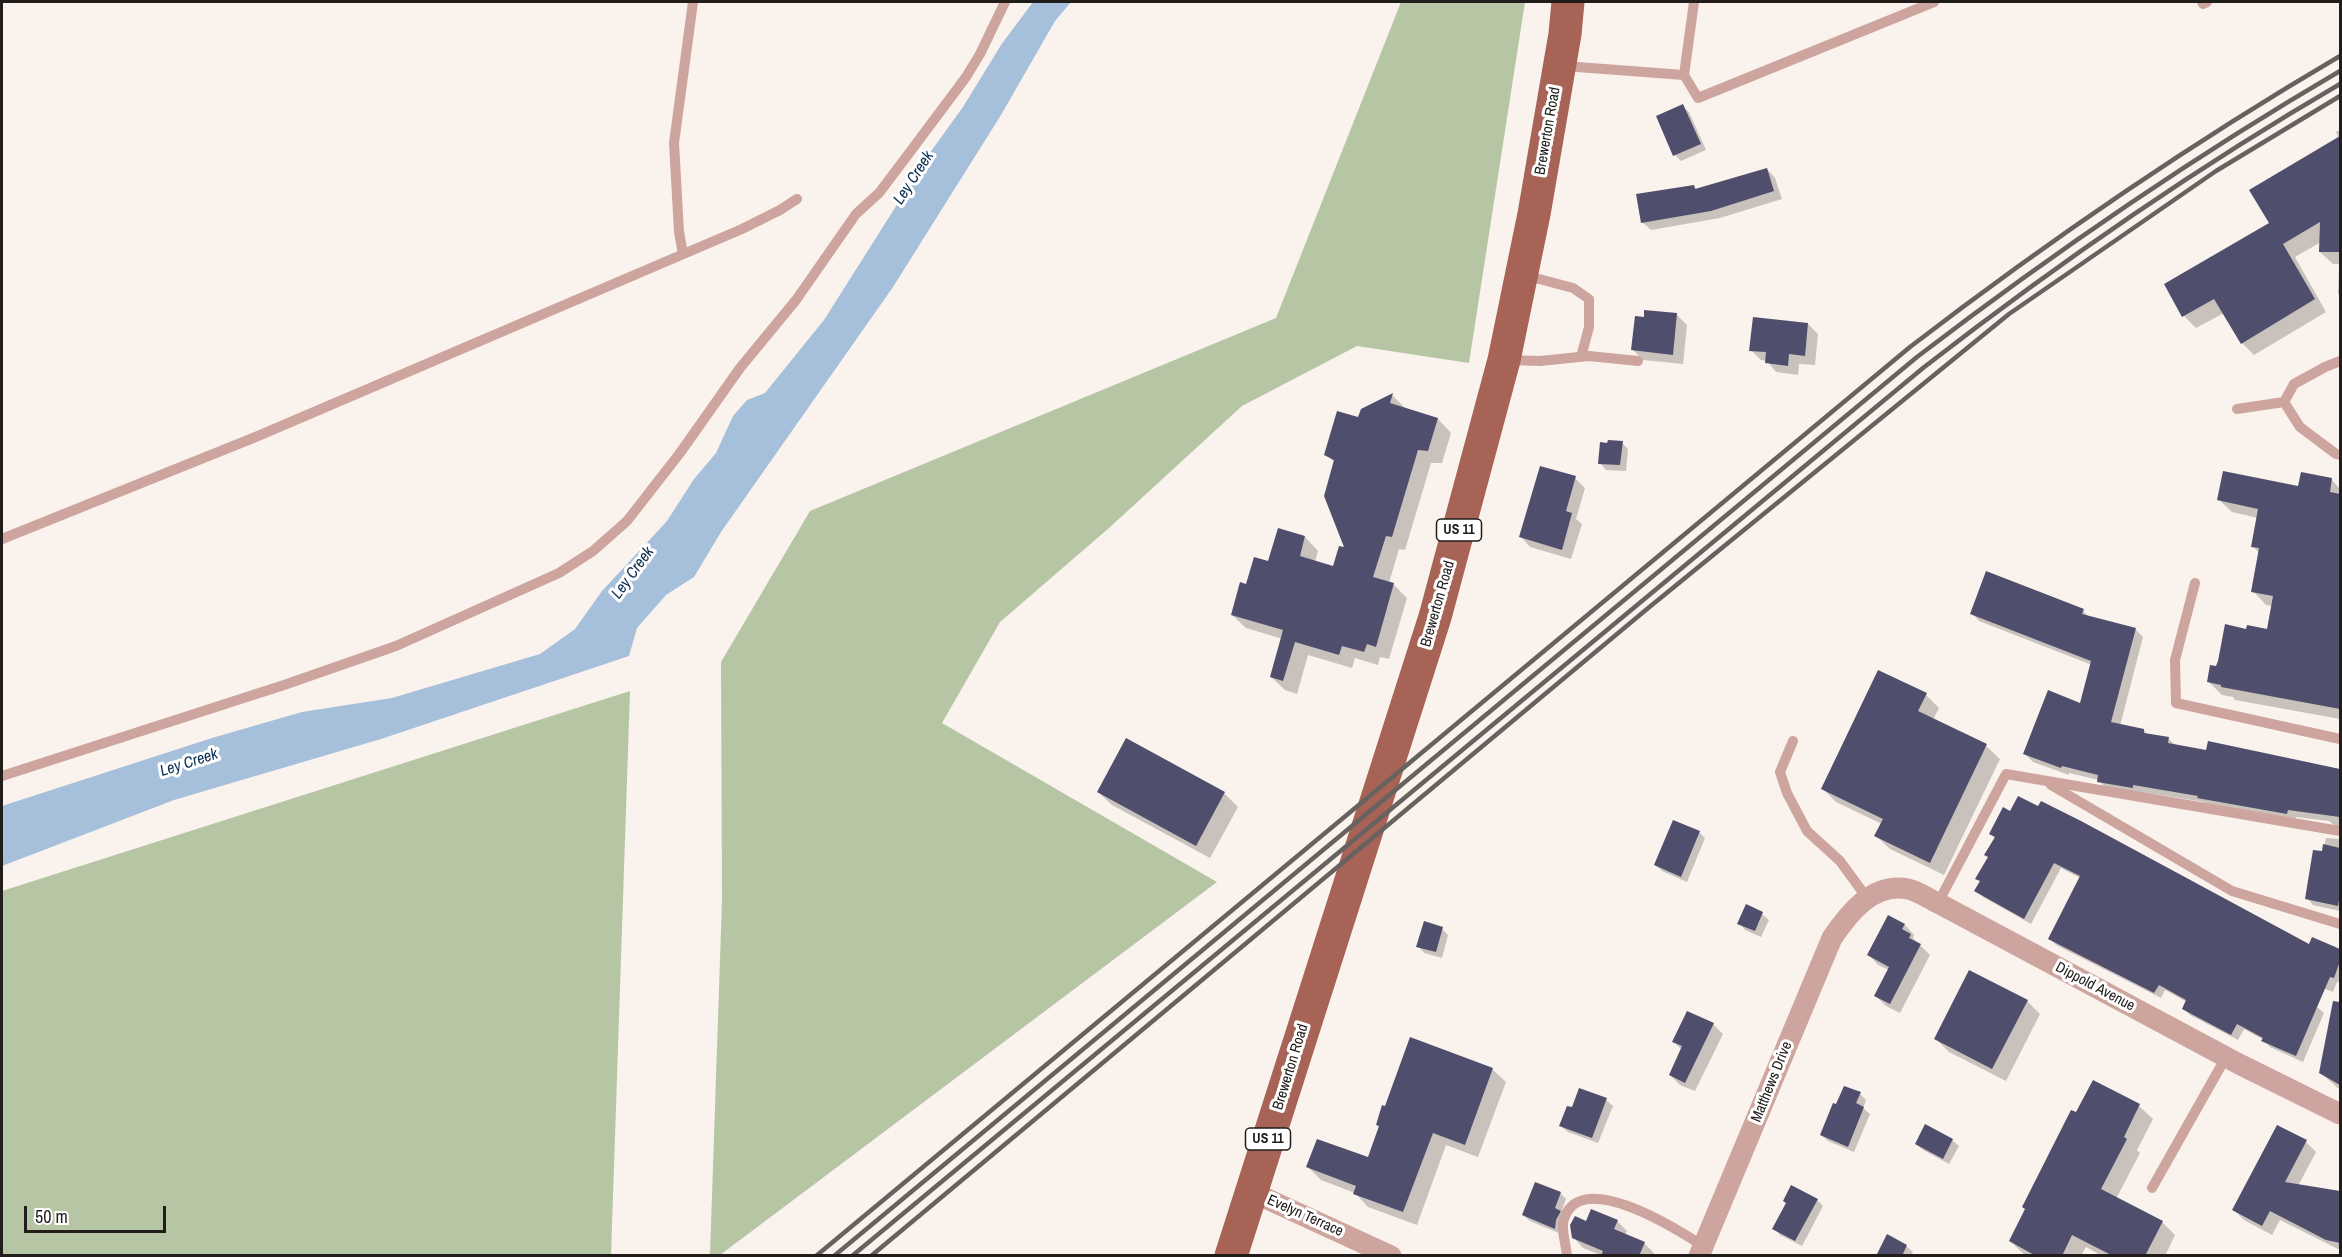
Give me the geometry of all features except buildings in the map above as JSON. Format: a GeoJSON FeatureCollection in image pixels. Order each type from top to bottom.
{"type":"FeatureCollection","features":[{"type":"Feature","properties":{"kind":"main road","name":"Brewerton Road"},"geometry":{"type":"LineString","coordinates":[[1252,1192],[1435,617],[1504,360],[1560,65],[1568,2]]}},
{"type":"Feature","properties":{"kind":"main road","name":"US 11"},"geometry":{"type":"LineString","coordinates":[[1231,1256],[1252,1192]]}},
{"type":"Feature","properties":{"kind":"street","name":"Dippold Avenue"},"geometry":{"type":"LineString","coordinates":[[1850,912],[1867,898],[1889,889],[1909,889],[2226,1057],[2340,1114]]}},
{"type":"Feature","properties":{"kind":"street","name":"Matthews Drive"},"geometry":{"type":"LineString","coordinates":[[1701,1251],[1832,938],[1850,912]]}},
{"type":"Feature","properties":{"kind":"street","name":"Evelyn Terrace"},"geometry":{"type":"LineString","coordinates":[[1252,1192],[1391,1256]]}},
{"type":"Feature","properties":{"kind":"lane"},"geometry":{"type":"LineString","coordinates":[[683,254],[679,232],[674,143],[693,2]]}},
{"type":"Feature","properties":{"kind":"lane"},"geometry":{"type":"LineString","coordinates":[[2,776],[295,682],[396,646],[550,577],[593,550],[627,521],[680,453],[740,368],[796,300],[856,214],[879,193],[907,156],[966,76],[989,37],[1005,2]]}},
{"type":"Feature","properties":{"kind":"lane"},"geometry":{"type":"LineString","coordinates":[[1694,2],[1684,75],[1698,98],[1934,2]]}},
{"type":"Feature","properties":{"kind":"lane"},"geometry":{"type":"LineString","coordinates":[[2202,2],[2203,4],[2207,2]]}},
{"type":"Feature","properties":{"kind":"lane"},"geometry":{"type":"LineString","coordinates":[[1560,65],[1684,75]]}},
{"type":"Feature","properties":{"kind":"lane"},"geometry":{"type":"LineString","coordinates":[[2,539],[258,436],[742,229],[797,199]]}},
{"type":"Feature","properties":{"kind":"lane"},"geometry":{"type":"LineString","coordinates":[[1521,274],[1573,288],[1589,299],[1589,327],[1581,357]]}},
{"type":"Feature","properties":{"kind":"lane"},"geometry":{"type":"LineString","coordinates":[[1504,360],[1540,361],[1581,357],[1638,360]]}},
{"type":"Feature","properties":{"kind":"lane"},"geometry":{"type":"LineString","coordinates":[[2237,409],[2283,402],[2294,384],[2340,361]]}},
{"type":"Feature","properties":{"kind":"lane"},"geometry":{"type":"LineString","coordinates":[[2283,402],[2300,426],[2340,455]]}},
{"type":"Feature","properties":{"kind":"lane"},"geometry":{"type":"LineString","coordinates":[[2195,583],[2175,660],[2176,703],[2340,739]]}},
{"type":"Feature","properties":{"kind":"lane"},"geometry":{"type":"LineString","coordinates":[[1793,741],[1780,772],[1787,793],[1807,831],[1840,861],[1867,898]]}},
{"type":"Feature","properties":{"kind":"lane"},"geometry":{"type":"LineString","coordinates":[[1938,903],[2006,774],[2340,831]]}},
{"type":"Feature","properties":{"kind":"lane"},"geometry":{"type":"LineString","coordinates":[[2043,780],[2232,891],[2340,924]]}},
{"type":"Feature","properties":{"kind":"lane"},"geometry":{"type":"LineString","coordinates":[[2152,1188],[2226,1057]]}},
{"type":"Feature","properties":{"kind":"lane"},"geometry":{"type":"LineString","coordinates":[[1567,1256],[1563,1224],[1570,1208],[1590,1198],[1610,1200],[1664,1221],[1701,1251]]}},
{"type":"Feature","properties":{"kind":"green space"},"geometry":{"type":"Polygon","coordinates":[[[1401,2],[1525,2],[1469,363],[1357,346],[1242,406],[1109,528],[1000,622],[942,723],[1217,882],[720,1255],[710,1255],[722,900],[721,662],[810,511],[1276,318],[1401,2]]]}},
{"type":"Feature","properties":{"kind":"green space"},"geometry":{"type":"Polygon","coordinates":[[[630,691],[611,1255],[2,1255],[2,891],[630,691]]]}},
{"type":"Feature","properties":{"kind":"water","name":"Ley Creek"},"geometry":{"type":"Polygon","coordinates":[[[1033,2],[1071,2],[1055,21],[1001,115],[893,287],[721,532],[694,577],[666,595],[637,628],[629,656],[381,739],[174,800],[2,866],[2,806],[212,738],[302,712],[392,698],[540,654],[575,629],[602,591],[667,521],[694,479],[716,453],[733,416],[747,400],[765,393],[824,320],[929,154],[963,107],[1001,45],[1033,2]]]}},
{"type":"Feature","properties":{"kind":"railway"},"geometry":{"type":"LineString","coordinates":[[816,1256],[1910,347],[2014,269],[2120,195],[2284,89],[2340,56]]}},
{"type":"Feature","properties":{"kind":"railway"},"geometry":{"type":"LineString","coordinates":[[834,1256],[1917,357],[2124,207],[2231,137],[2340,71]]}},
{"type":"Feature","properties":{"kind":"railway"},"geometry":{"type":"LineString","coordinates":[[852,1256],[1923,368],[2024,292],[2127,219],[2232,150],[2340,84]]}},
{"type":"Feature","properties":{"kind":"railway"},"geometry":{"type":"LineString","coordinates":[[871,1256],[1647,609],[2009,314],[2216,171],[2340,96]]}}]}
